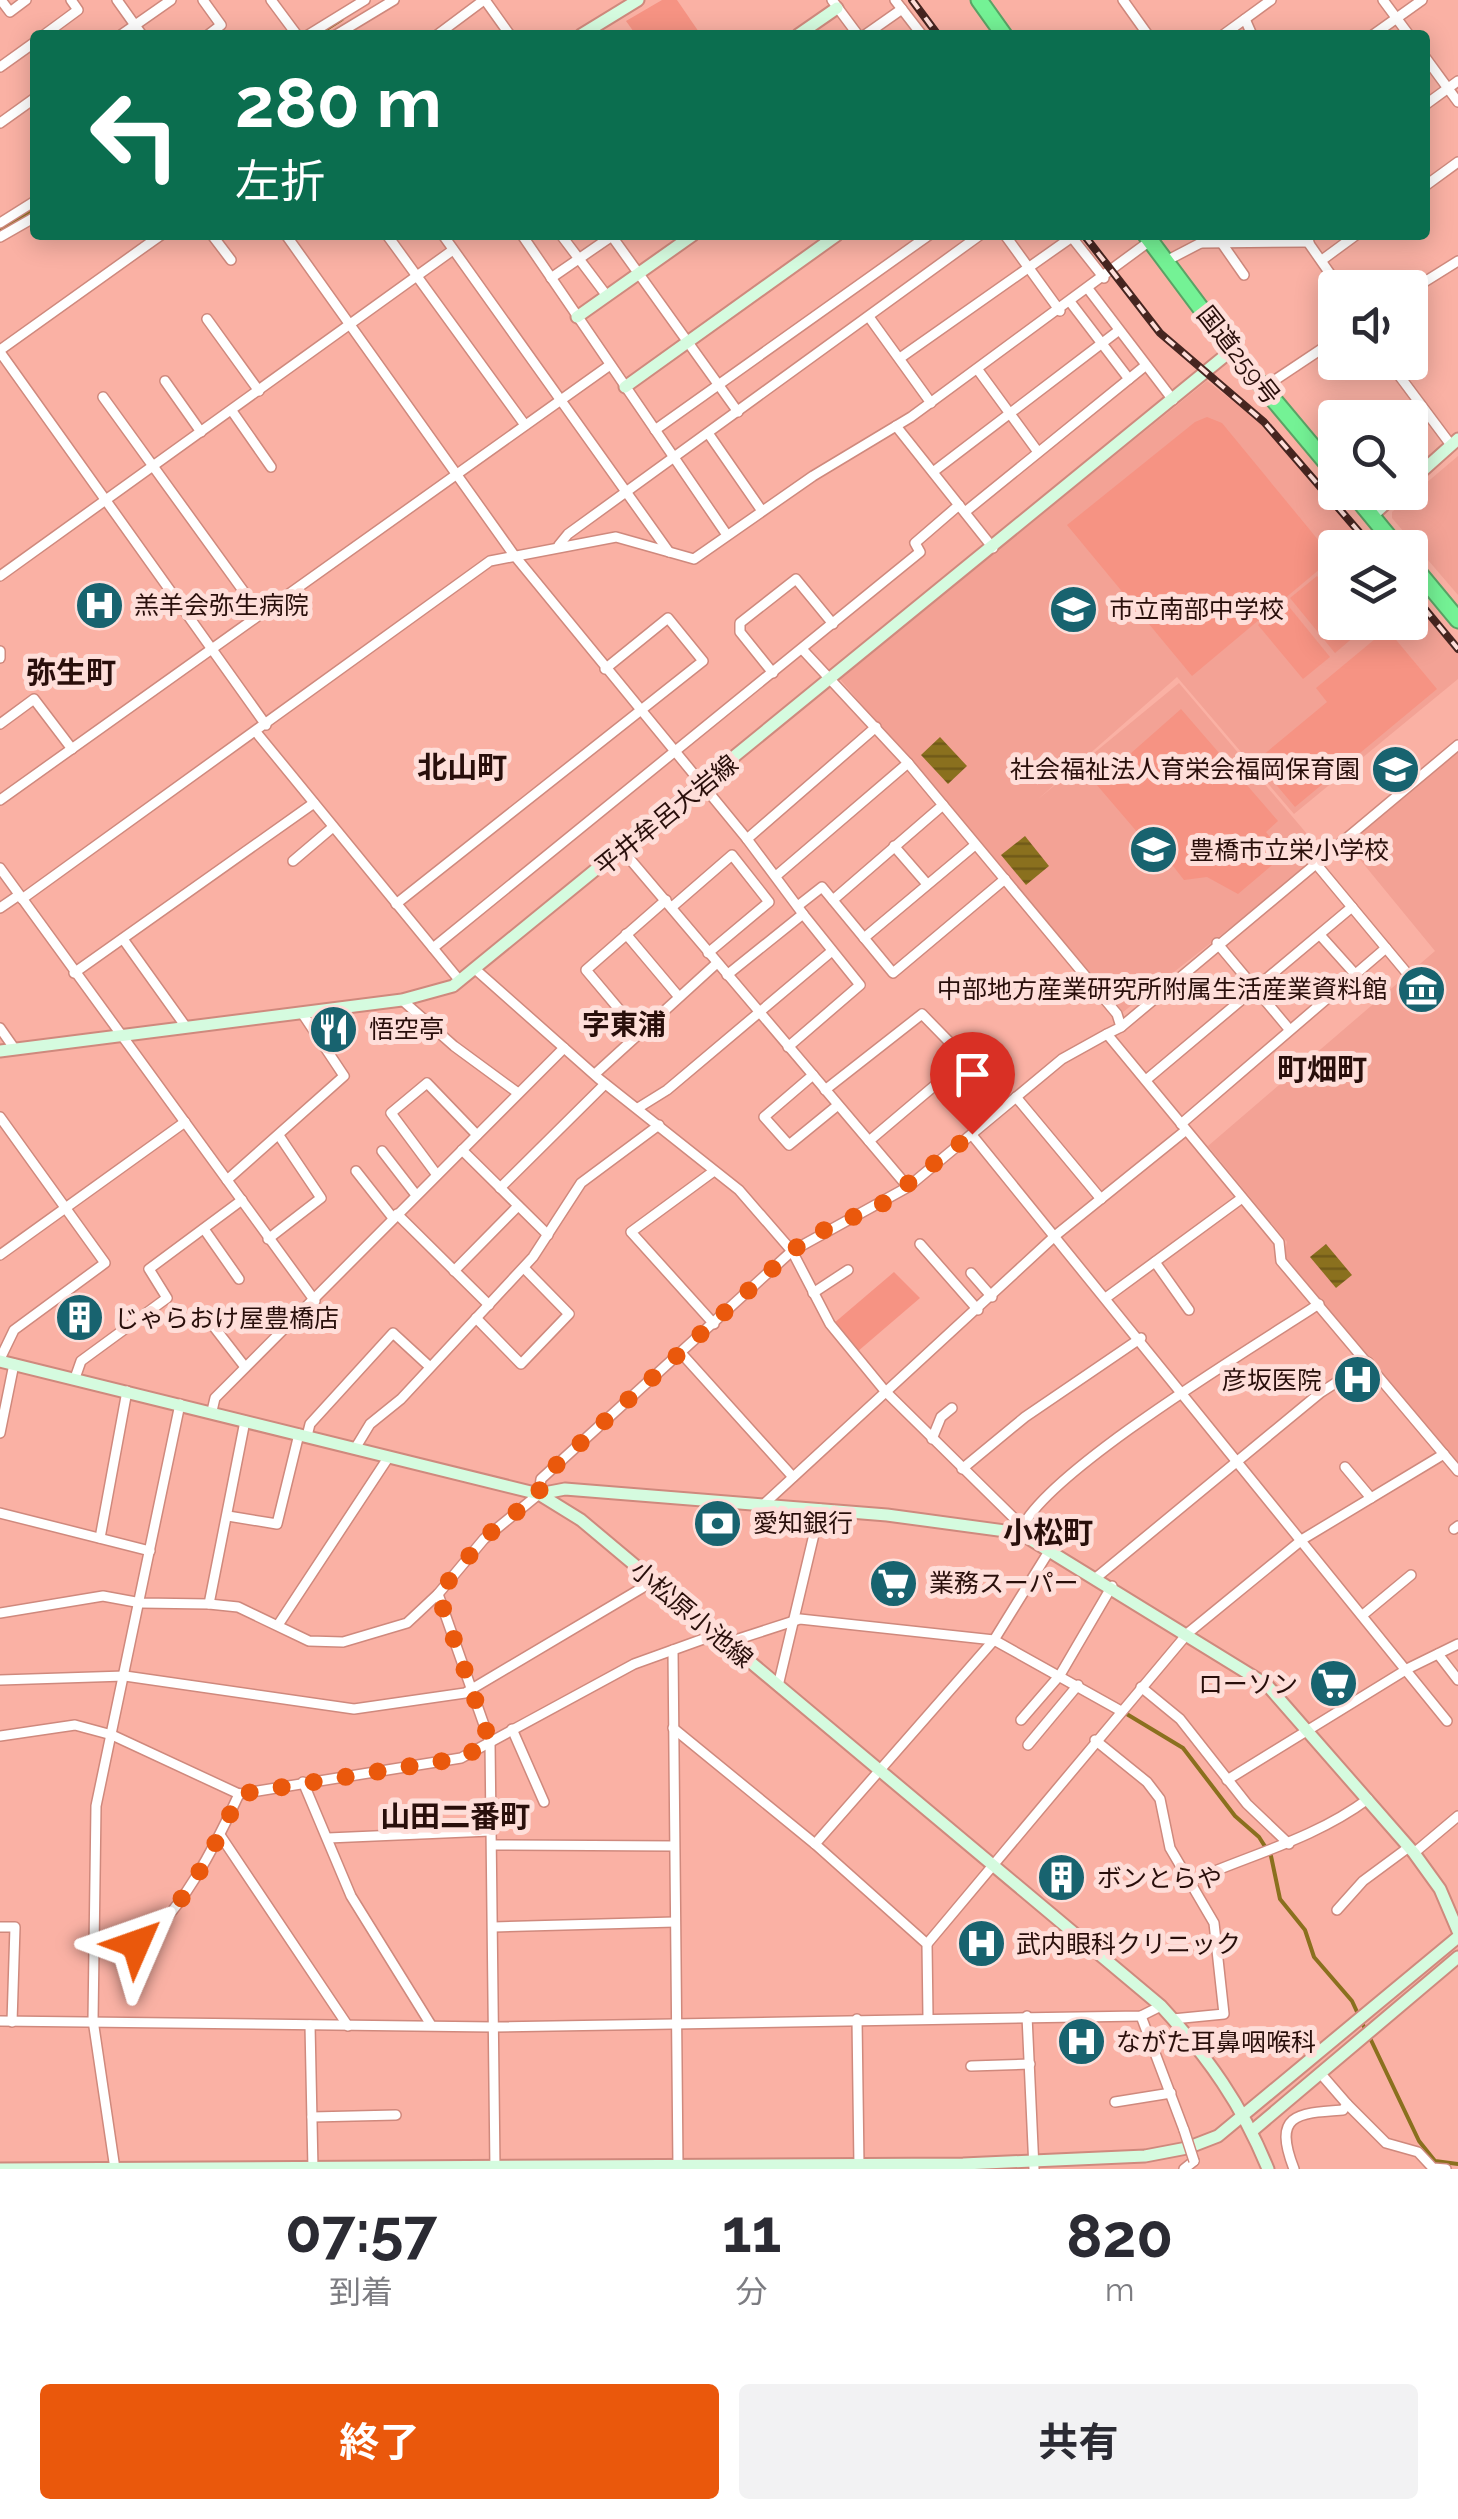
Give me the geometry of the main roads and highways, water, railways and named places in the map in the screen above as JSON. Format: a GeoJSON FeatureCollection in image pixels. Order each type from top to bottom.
{"type":"FeatureCollection","features":[{"type":"Feature","properties":{"kind":"highway"},"geometry":{"type":"LineString","coordinates":[[979,0],[1000,30]]}},
{"type":"Feature","properties":{"kind":"highway","name":"国道259号"},"geometry":{"type":"LineString","coordinates":[[1154,240],[1232,350],[1318,453]]}},
{"type":"Feature","properties":{"kind":"highway"},"geometry":{"type":"LineString","coordinates":[[1367,510],[1383,530]]}},
{"type":"Feature","properties":{"kind":"highway"},"geometry":{"type":"LineString","coordinates":[[1428,584],[1458,620]]}},
{"type":"Feature","properties":{"kind":"main road"},"geometry":{"type":"LineString","coordinates":[[589,30],[638,0]]}},
{"type":"Feature","properties":{"kind":"main road"},"geometry":{"type":"LineString","coordinates":[[803,30],[833,2]]}},
{"type":"Feature","properties":{"kind":"main road"},"geometry":{"type":"LineString","coordinates":[[577,317],[686,240]]}},
{"type":"Feature","properties":{"kind":"main road"},"geometry":{"type":"LineString","coordinates":[[625,387],[829,240]]}},
{"type":"Feature","properties":{"kind":"main road","name":"平井牟呂大岩線"},"geometry":{"type":"LineString","coordinates":[[0,1051],[402,1000],[442,991],[460,981],[1232,350]]}},
{"type":"Feature","properties":{"kind":"main road"},"geometry":{"type":"LineString","coordinates":[[1428,466],[1454,442]]}},
{"type":"Feature","properties":{"kind":"main road"},"geometry":{"type":"LineString","coordinates":[[1372,516],[1378,510]]}},
{"type":"Feature","properties":{"kind":"main road","name":"小松原小池線"},"geometry":{"type":"LineString","coordinates":[[0,1360],[539,1494],[581,1520],[1161,2006],[1204,2053],[1246,2116],[1268,2169]]}},
{"type":"Feature","properties":{"kind":"main road"},"geometry":{"type":"LineString","coordinates":[[539,1494],[565,1489],[1021,1529],[1247,1669],[1308,1728],[1411,1850],[1440,1889],[1458,1934],[1218,2136]]}},
{"type":"Feature","properties":{"kind":"main road"},"geometry":{"type":"LineString","coordinates":[[0,2169],[859,2167],[1034,2165],[1145,2156],[1252,2131],[1458,1957]]}},
{"type":"Feature","properties":{"kind":"waterway"},"geometry":{"type":"LineString","coordinates":[[325,30],[342,19]]}},
{"type":"Feature","properties":{"kind":"waterway"},"geometry":{"type":"LineString","coordinates":[[0,230],[30,212]]}},
{"type":"Feature","properties":{"kind":"waterway"},"geometry":{"type":"LineString","coordinates":[[1125,1713],[1183,1748],[1235,1816],[1259,1837],[1271,1856],[1280,1899],[1305,1930],[1314,1957],[1352,2001],[1365,2029]]}},
{"type":"Feature","properties":{"kind":"waterway"},"geometry":{"type":"LineString","coordinates":[[1370,2038],[1419,2141],[1435,2161],[1458,2164]]}},
{"type":"Feature","properties":{"kind":"railway"},"geometry":{"type":"LineString","coordinates":[[912,0],[934,30]]}},
{"type":"Feature","properties":{"kind":"railway"},"geometry":{"type":"LineString","coordinates":[[1088,240],[1160,333],[1264,422],[1357,530]]}},
{"type":"Feature","properties":{"kind":"railway"},"geometry":{"type":"LineString","coordinates":[[1428,613],[1458,649]]}},
{"type":"Feature","properties":{"kind":"place","name":"羔羊会弥生病院"},"geometry":{"type":"Point","coordinates":[99,605]}},
{"type":"Feature","properties":{"kind":"place","name":"市立南部中学校"},"geometry":{"type":"Point","coordinates":[1074,609]}},
{"type":"Feature","properties":{"kind":"place","name":"社会福祉法人育栄会福岡保育園"},"geometry":{"type":"Point","coordinates":[1395,769]}},
{"type":"Feature","properties":{"kind":"place","name":"豊橋市立栄小学校"},"geometry":{"type":"Point","coordinates":[1154,850]}},
{"type":"Feature","properties":{"kind":"place","name":"中部地方産業研究所附属生活産業資料館"},"geometry":{"type":"Point","coordinates":[1422,989]}},
{"type":"Feature","properties":{"kind":"place","name":"悟空亭"},"geometry":{"type":"Point","coordinates":[334,1029]}},
{"type":"Feature","properties":{"kind":"place","name":"じゃらおけ屋豊橋店"},"geometry":{"type":"Point","coordinates":[79,1318]}},
{"type":"Feature","properties":{"kind":"place","name":"彦坂医院"},"geometry":{"type":"Point","coordinates":[1357,1380]}},
{"type":"Feature","properties":{"kind":"place","name":"愛知銀行"},"geometry":{"type":"Point","coordinates":[718,1523]}},
{"type":"Feature","properties":{"kind":"place","name":"業務スーパー"},"geometry":{"type":"Point","coordinates":[894,1583]}},
{"type":"Feature","properties":{"kind":"place","name":"ローソン"},"geometry":{"type":"Point","coordinates":[1333,1684]}},
{"type":"Feature","properties":{"kind":"place","name":"ボンとらや"},"geometry":{"type":"Point","coordinates":[1062,1878]}},
{"type":"Feature","properties":{"kind":"place","name":"武内眼科クリニック"},"geometry":{"type":"Point","coordinates":[981,1944]}},
{"type":"Feature","properties":{"kind":"place","name":"ながた耳鼻咽喉科"},"geometry":{"type":"Point","coordinates":[1081,2042]}},
{"type":"Feature","properties":{"kind":"district","name":"弥生町"},"geometry":{"type":"Point","coordinates":[71,672]}},
{"type":"Feature","properties":{"kind":"district","name":"北山町"},"geometry":{"type":"Point","coordinates":[462,767]}},
{"type":"Feature","properties":{"kind":"district","name":"字東浦"},"geometry":{"type":"Point","coordinates":[624,1024]}},
{"type":"Feature","properties":{"kind":"district","name":"町畑町"},"geometry":{"type":"Point","coordinates":[1322,1069]}},
{"type":"Feature","properties":{"kind":"district","name":"小松町"},"geometry":{"type":"Point","coordinates":[1048,1532]}},
{"type":"Feature","properties":{"kind":"district","name":"山田二番町"},"geometry":{"type":"Point","coordinates":[455,1816]}}]}
